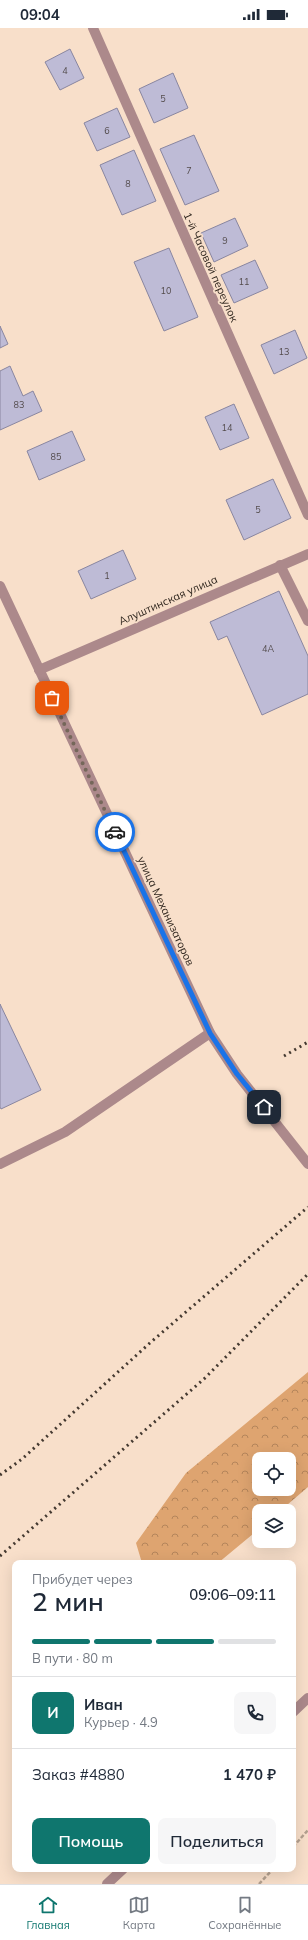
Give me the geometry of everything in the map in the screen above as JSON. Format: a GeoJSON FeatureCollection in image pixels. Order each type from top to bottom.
{"type":"FeatureCollection","features":[{"type":"Feature","properties":{"kind":"street","name":"1-й Часовой переулок"},"geometry":{"type":"LineString","coordinates":[[93,28],[308,515]]}},
{"type":"Feature","properties":{"kind":"street","name":"Алуштинская улица"},"geometry":{"type":"LineString","coordinates":[[39,670],[308,554]]}},
{"type":"Feature","properties":{"kind":"street"},"geometry":{"type":"LineString","coordinates":[[280,565],[308,621]]}},
{"type":"Feature","properties":{"kind":"street","name":"улица Механизаторов"},"geometry":{"type":"LineString","coordinates":[[0,586],[210,1033],[237,1074],[308,1164]]}},
{"type":"Feature","properties":{"kind":"street"},"geometry":{"type":"LineString","coordinates":[[0,1164],[65,1132],[210,1033]]}},
{"type":"Feature","properties":{"kind":"street"},"geometry":{"type":"LineString","coordinates":[[296,1709],[308,1698]]}},
{"type":"Feature","properties":{"kind":"street"},"geometry":{"type":"LineString","coordinates":[[107,1884],[120,1872]]}},
{"type":"Feature","properties":{"kind":"path"},"geometry":{"type":"LineString","coordinates":[[296,1844],[308,1830]]}},
{"type":"Feature","properties":{"kind":"path"},"geometry":{"type":"LineString","coordinates":[[259,1884],[270,1872]]}},
{"type":"Feature","properties":{"kind":"green space"},"geometry":{"type":"Polygon","coordinates":[[[308,1372],[308,1487],[288,1504],[252,1504],[252,1535],[222,1560],[141,1560],[136,1543],[186,1473],[308,1372]]]}},
{"type":"Feature","properties":{"kind":"building"},"geometry":{"type":"Polygon","coordinates":[[[70,49],[84,78],[60,90],[45,62],[70,49]]]}},
{"type":"Feature","properties":{"kind":"building"},"geometry":{"type":"Polygon","coordinates":[[[173,73],[188,108],[154,123],[139,89],[173,73]]]}},
{"type":"Feature","properties":{"kind":"building"},"geometry":{"type":"Polygon","coordinates":[[[117,108],[130,137],[97,151],[84,123],[117,108]]]}},
{"type":"Feature","properties":{"kind":"building"},"geometry":{"type":"Polygon","coordinates":[[[194,135],[219,191],[185,205],[160,149],[194,135]]]}},
{"type":"Feature","properties":{"kind":"building"},"geometry":{"type":"Polygon","coordinates":[[[134,150],[156,201],[122,215],[100,165],[134,150]]]}},
{"type":"Feature","properties":{"kind":"building"},"geometry":{"type":"Polygon","coordinates":[[[235,218],[248,246],[214,262],[201,233],[235,218]]]}},
{"type":"Feature","properties":{"kind":"building"},"geometry":{"type":"Polygon","coordinates":[[[169,248],[198,317],[164,331],[134,262],[169,248]]]}},
{"type":"Feature","properties":{"kind":"building"},"geometry":{"type":"Polygon","coordinates":[[[255,260],[268,288],[234,303],[221,275],[255,260]]]}},
{"type":"Feature","properties":{"kind":"building"},"geometry":{"type":"Polygon","coordinates":[[[0,326],[8,344],[0,348],[0,326]]]}},
{"type":"Feature","properties":{"kind":"building"},"geometry":{"type":"Polygon","coordinates":[[[295,330],[307,358],[274,374],[261,345],[295,330]]]}},
{"type":"Feature","properties":{"kind":"building"},"geometry":{"type":"Polygon","coordinates":[[[10,366],[23,396],[33,391],[42,411],[0,430],[0,371],[10,366]]]}},
{"type":"Feature","properties":{"kind":"building"},"geometry":{"type":"Polygon","coordinates":[[[234,404],[249,438],[220,450],[205,417],[234,404]]]}},
{"type":"Feature","properties":{"kind":"building"},"geometry":{"type":"Polygon","coordinates":[[[72,431],[85,460],[39,480],[27,451],[72,431]]]}},
{"type":"Feature","properties":{"kind":"building"},"geometry":{"type":"Polygon","coordinates":[[[273,479],[291,518],[244,540],[226,500],[273,479]]]}},
{"type":"Feature","properties":{"kind":"building"},"geometry":{"type":"Polygon","coordinates":[[[123,550],[136,579],[91,599],[78,571],[123,550]]]}},
{"type":"Feature","properties":{"kind":"building"},"geometry":{"type":"Polygon","coordinates":[[[279,591],[308,656],[308,694],[262,715],[227,636],[218,640],[210,622],[279,591]]]}},
{"type":"Feature","properties":{"kind":"building"},"geometry":{"type":"Polygon","coordinates":[[[0,1004],[41,1090],[1,1109],[0,1107],[0,1004]]]}},
{"type":"Feature","properties":{"kind":"railway"},"geometry":{"type":"LineString","coordinates":[[284,1056],[308,1042]]}},
{"type":"Feature","properties":{"kind":"railway"},"geometry":{"type":"LineString","coordinates":[[0,1475],[22,1459],[151,1342],[308,1207]]}},
{"type":"Feature","properties":{"kind":"railway"},"geometry":{"type":"LineString","coordinates":[[0,1556],[204,1379],[308,1274]]}},
{"type":"Feature","properties":{"kind":"way so far"},"geometry":{"type":"LineString","coordinates":[[52,698],[115,832]]}},
{"type":"Feature","properties":{"kind":"route"},"geometry":{"type":"LineString","coordinates":[[115,832],[210,1033],[237,1074],[264,1107]]}}]}
